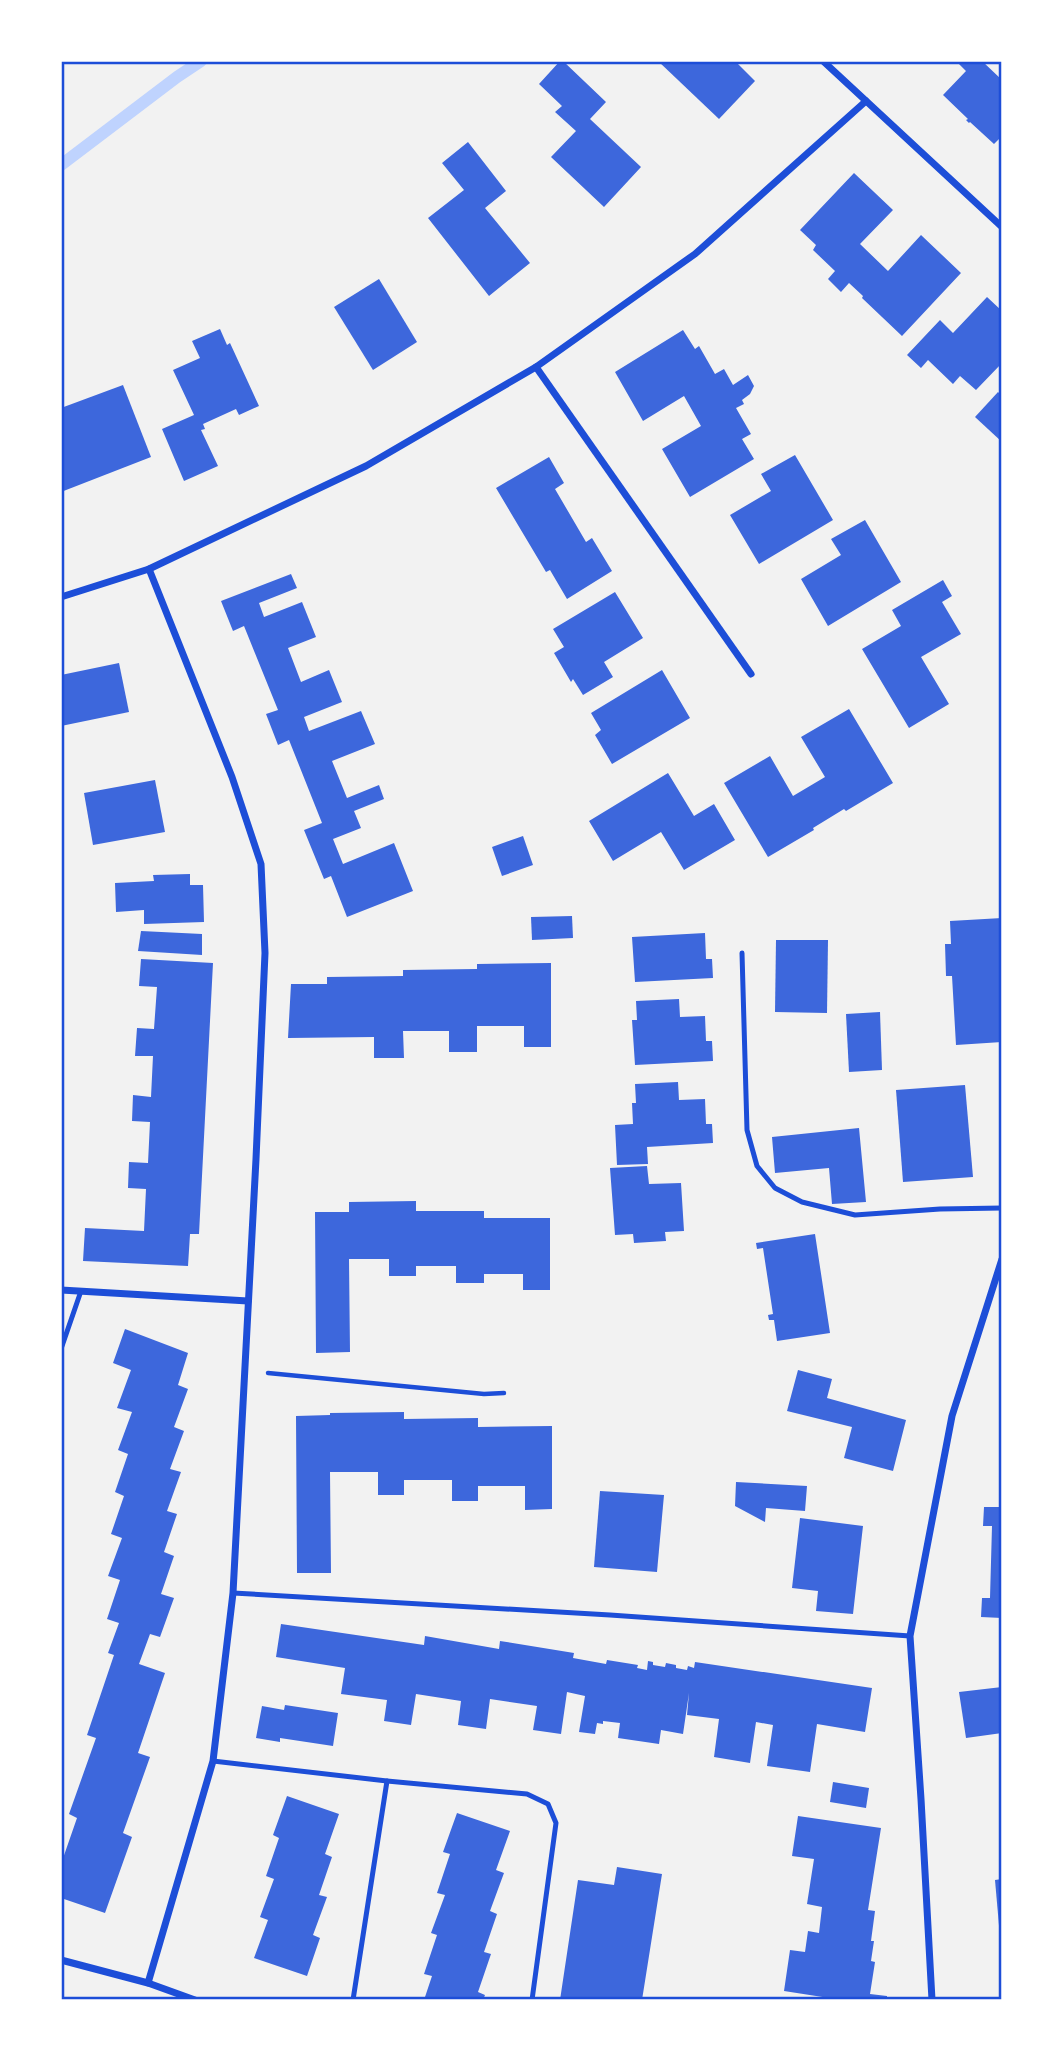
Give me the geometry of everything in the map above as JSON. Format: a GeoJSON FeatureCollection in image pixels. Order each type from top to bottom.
{"type":"FeatureCollection","features":[{"type":"Feature","properties":{"kind":"street"},"geometry":{"type":"LineString","coordinates":[[823,61],[1002,227]]}},
{"type":"Feature","properties":{"kind":"street"},"geometry":{"type":"LineString","coordinates":[[61,597],[149,569],[366,466],[536,367],[695,254],[866,102]]}},
{"type":"Feature","properties":{"kind":"street"},"geometry":{"type":"LineString","coordinates":[[536,367],[751,674]]}},
{"type":"Feature","properties":{"kind":"street"},"geometry":{"type":"LineString","coordinates":[[148,1983],[213,1761],[233,1593],[265,953],[261,864],[233,777],[149,569]]}},
{"type":"Feature","properties":{"kind":"street"},"geometry":{"type":"LineString","coordinates":[[932,2000],[910,1636],[952,1416],[1002,1259]]}},
{"type":"Feature","properties":{"kind":"street"},"geometry":{"type":"LineString","coordinates":[[61,1290],[248,1301]]}},
{"type":"Feature","properties":{"kind":"street"},"geometry":{"type":"LineString","coordinates":[[61,1959],[148,1983],[195,2000]]}},
{"type":"Feature","properties":{"kind":"lane"},"geometry":{"type":"LineString","coordinates":[[741,953],[747,1130],[757,1166],[775,1188],[802,1202],[855,1215],[1002,1208]]}},
{"type":"Feature","properties":{"kind":"lane"},"geometry":{"type":"LineString","coordinates":[[61,1349],[82,1291]]}},
{"type":"Feature","properties":{"kind":"lane"},"geometry":{"type":"LineString","coordinates":[[233,1593],[910,1636]]}},
{"type":"Feature","properties":{"kind":"lane"},"geometry":{"type":"LineString","coordinates":[[213,1761],[527,1794],[548,1804],[556,1823],[532,2000]]}},
{"type":"Feature","properties":{"kind":"lane"},"geometry":{"type":"LineString","coordinates":[[353,2000],[387,1781]]}},
{"type":"Feature","properties":{"kind":"path"},"geometry":{"type":"LineString","coordinates":[[245,1370],[484,1394],[504,1393]]}},
{"type":"Feature","properties":{"kind":"building"},"geometry":{"type":"Polygon","coordinates":[[[560,61],[606,102],[590,119],[641,167],[604,207],[551,157],[576,131],[555,112],[562,106],[539,84],[560,61]]]}},
{"type":"Feature","properties":{"kind":"building"},"geometry":{"type":"Polygon","coordinates":[[[658,61],[735,61],[755,81],[719,119],[658,61]]]}},
{"type":"Feature","properties":{"kind":"building"},"geometry":{"type":"Polygon","coordinates":[[[956,61],[982,61],[1002,80],[1002,136],[994,144],[969,123],[943,95],[966,71],[956,61]]]}},
{"type":"Feature","properties":{"kind":"building"},"geometry":{"type":"Polygon","coordinates":[[[468,142],[506,191],[485,208],[530,263],[489,296],[428,218],[464,190],[442,163],[468,142]]]}},
{"type":"Feature","properties":{"kind":"building"},"geometry":{"type":"Polygon","coordinates":[[[854,173],[893,210],[860,244],[888,271],[921,235],[961,273],[902,336],[849,283],[841,292],[828,279],[835,271],[813,250],[816,245],[800,230],[854,173]]]}},
{"type":"Feature","properties":{"kind":"building"},"geometry":{"type":"Polygon","coordinates":[[[379,279],[417,342],[373,370],[334,307],[379,279]]]}},
{"type":"Feature","properties":{"kind":"building"},"geometry":{"type":"Polygon","coordinates":[[[987,297],[1002,311],[1002,363],[976,390],[960,376],[953,384],[928,360],[921,368],[907,355],[940,320],[953,333],[987,297]]]}},
{"type":"Feature","properties":{"kind":"building"},"geometry":{"type":"Polygon","coordinates":[[[220,329],[227,345],[230,343],[259,406],[239,415],[236,409],[203,424],[205,429],[201,430],[218,466],[184,481],[162,429],[194,415],[173,370],[200,358],[192,341],[220,329]]]}},
{"type":"Feature","properties":{"kind":"building"},"geometry":{"type":"Polygon","coordinates":[[[683,330],[695,349],[699,346],[715,374],[724,369],[733,385],[748,375],[754,386],[750,394],[742,400],[744,404],[736,408],[751,434],[742,439],[754,459],[690,497],[662,449],[701,426],[684,396],[643,421],[615,372],[683,330]]]}},
{"type":"Feature","properties":{"kind":"building"},"geometry":{"type":"Polygon","coordinates":[[[123,385],[151,457],[61,492],[61,408],[123,385]]]}},
{"type":"Feature","properties":{"kind":"building"},"geometry":{"type":"Polygon","coordinates":[[[998,392],[1002,396],[1002,442],[975,417],[998,392]]]}},
{"type":"Feature","properties":{"kind":"building"},"geometry":{"type":"Polygon","coordinates":[[[795,455],[833,520],[759,564],[730,515],[771,491],[761,474],[795,455]]]}},
{"type":"Feature","properties":{"kind":"building"},"geometry":{"type":"Polygon","coordinates":[[[549,457],[564,483],[555,489],[586,542],[592,538],[612,571],[567,599],[550,570],[546,572],[496,488],[549,457]]]}},
{"type":"Feature","properties":{"kind":"building"},"geometry":{"type":"Polygon","coordinates":[[[865,520],[901,582],[828,626],[801,579],[841,555],[831,539],[865,520]]]}},
{"type":"Feature","properties":{"kind":"building"},"geometry":{"type":"Polygon","coordinates":[[[291,574],[297,588],[259,603],[264,617],[302,602],[316,637],[288,648],[301,682],[329,670],[342,702],[304,717],[309,731],[361,711],[375,744],[332,761],[347,798],[379,785],[384,799],[354,811],[361,828],[333,839],[343,864],[394,843],[413,891],[347,917],[331,876],[324,879],[304,830],[322,823],[289,740],[278,745],[266,714],[278,710],[244,626],[233,631],[221,601],[291,574]]]}},
{"type":"Feature","properties":{"kind":"building"},"geometry":{"type":"Polygon","coordinates":[[[943,580],[952,596],[942,602],[961,634],[921,657],[949,704],[909,728],[862,649],[901,626],[892,610],[943,580]]]}},
{"type":"Feature","properties":{"kind":"building"},"geometry":{"type":"Polygon","coordinates":[[[615,592],[643,638],[604,662],[613,677],[583,695],[573,679],[571,682],[554,653],[564,647],[553,629],[615,592]]]}},
{"type":"Feature","properties":{"kind":"building"},"geometry":{"type":"Polygon","coordinates":[[[119,663],[129,712],[61,726],[61,675],[119,663]]]}},
{"type":"Feature","properties":{"kind":"building"},"geometry":{"type":"Polygon","coordinates":[[[662,670],[690,718],[612,764],[595,735],[601,730],[591,713],[662,670]]]}},
{"type":"Feature","properties":{"kind":"building"},"geometry":{"type":"Polygon","coordinates":[[[849,709],[893,783],[846,811],[844,809],[768,857],[724,783],[770,756],[793,796],[825,777],[801,737],[849,709]]]}},
{"type":"Feature","properties":{"kind":"building"},"geometry":{"type":"Polygon","coordinates":[[[668,773],[694,816],[714,804],[735,840],[684,870],[661,832],[613,861],[589,821],[668,773]]]}},
{"type":"Feature","properties":{"kind":"building"},"geometry":{"type":"Polygon","coordinates":[[[155,780],[165,832],[93,845],[84,793],[155,780]]]}},
{"type":"Feature","properties":{"kind":"building"},"geometry":{"type":"Polygon","coordinates":[[[523,836],[533,865],[502,876],[492,847],[523,836]]]}},
{"type":"Feature","properties":{"kind":"building"},"geometry":{"type":"Polygon","coordinates":[[[190,874],[190,885],[203,885],[204,922],[144,924],[144,910],[116,912],[115,883],[154,881],[153,875],[190,874]]]}},
{"type":"Feature","properties":{"kind":"building"},"geometry":{"type":"Polygon","coordinates":[[[572,916],[573,938],[532,940],[531,917],[572,916]]]}},
{"type":"Feature","properties":{"kind":"building"},"geometry":{"type":"Polygon","coordinates":[[[1002,918],[1002,1042],[956,1045],[952,976],[946,976],[945,944],[951,944],[950,921],[1002,918]]]}},
{"type":"Feature","properties":{"kind":"building"},"geometry":{"type":"Polygon","coordinates":[[[141,931],[202,934],[202,955],[138,951],[141,931]]]}},
{"type":"Feature","properties":{"kind":"building"},"geometry":{"type":"Polygon","coordinates":[[[705,933],[706,959],[712,959],[713,978],[635,982],[632,937],[705,933]]]}},
{"type":"Feature","properties":{"kind":"building"},"geometry":{"type":"Polygon","coordinates":[[[776,940],[828,940],[827,1013],[775,1012],[776,940]]]}},
{"type":"Feature","properties":{"kind":"building"},"geometry":{"type":"Polygon","coordinates":[[[141,959],[213,963],[199,1234],[190,1234],[188,1266],[83,1261],[85,1228],[144,1231],[146,1189],[128,1188],[129,1162],[148,1163],[150,1122],[132,1121],[133,1095],[151,1097],[153,1056],[135,1056],[137,1028],[154,1029],[157,987],[139,986],[141,959]]]}},
{"type":"Feature","properties":{"kind":"building"},"geometry":{"type":"Polygon","coordinates":[[[551,963],[551,1047],[524,1047],[524,1026],[477,1026],[477,1052],[449,1052],[449,1031],[403,1031],[404,1058],[374,1058],[374,1037],[288,1038],[291,984],[327,984],[327,977],[403,976],[403,970],[477,969],[477,964],[551,963]]]}},
{"type":"Feature","properties":{"kind":"building"},"geometry":{"type":"Polygon","coordinates":[[[679,999],[680,1017],[705,1016],[706,1041],[712,1041],[713,1061],[635,1065],[632,1020],[637,1020],[636,1001],[679,999]]]}},
{"type":"Feature","properties":{"kind":"building"},"geometry":{"type":"Polygon","coordinates":[[[880,1012],[882,1070],[849,1072],[846,1014],[880,1012]]]}},
{"type":"Feature","properties":{"kind":"building"},"geometry":{"type":"Polygon","coordinates":[[[678,1082],[679,1100],[705,1099],[706,1124],[712,1124],[713,1143],[647,1147],[648,1164],[617,1165],[615,1125],[633,1124],[635,1084],[678,1082]]]}},
{"type":"Feature","properties":{"kind":"building"},"geometry":{"type":"Polygon","coordinates":[[[965,1085],[973,1177],[903,1182],[896,1090],[965,1085]]]}},
{"type":"Feature","properties":{"kind":"building"},"geometry":{"type":"Polygon","coordinates":[[[859,1128],[866,1202],[832,1204],[829,1168],[775,1173],[772,1137],[859,1128]]]}},
{"type":"Feature","properties":{"kind":"building"},"geometry":{"type":"Polygon","coordinates":[[[647,1166],[649,1184],[681,1183],[684,1231],[665,1232],[666,1241],[634,1243],[633,1234],[615,1235],[610,1168],[647,1166]]]}},
{"type":"Feature","properties":{"kind":"building"},"geometry":{"type":"Polygon","coordinates":[[[416,1201],[416,1211],[484,1211],[484,1218],[550,1218],[550,1290],[523,1290],[523,1274],[484,1274],[484,1283],[456,1283],[456,1266],[416,1266],[416,1276],[389,1276],[389,1259],[349,1259],[350,1352],[316,1353],[315,1212],[349,1212],[349,1202],[416,1201]]]}},
{"type":"Feature","properties":{"kind":"building"},"geometry":{"type":"Polygon","coordinates":[[[815,1234],[830,1333],[777,1341],[774,1320],[769,1320],[768,1315],[773,1314],[763,1248],[757,1249],[756,1243],[815,1234]]]}},
{"type":"Feature","properties":{"kind":"building"},"geometry":{"type":"Polygon","coordinates":[[[125,1329],[188,1353],[178,1385],[188,1389],[174,1427],[184,1431],[170,1469],[181,1472],[167,1511],[177,1514],[164,1552],[174,1556],[161,1594],[174,1598],[160,1637],[150,1634],[139,1664],[165,1673],[138,1753],[150,1757],[123,1833],[132,1837],[105,1913],[61,1898],[61,1864],[77,1818],[69,1814],[96,1738],[87,1735],[114,1655],[108,1653],[119,1623],[107,1619],[120,1580],[108,1576],[122,1538],[111,1534],[124,1496],[115,1492],[128,1454],[118,1450],[132,1412],[117,1408],[131,1370],[113,1363],[125,1329]]]}},
{"type":"Feature","properties":{"kind":"building"},"geometry":{"type":"Polygon","coordinates":[[[798,1370],[832,1379],[827,1398],[906,1420],[893,1471],[844,1458],[852,1427],[787,1411],[798,1370]]]}},
{"type":"Feature","properties":{"kind":"building"},"geometry":{"type":"Polygon","coordinates":[[[404,1412],[404,1419],[478,1418],[478,1427],[552,1426],[552,1509],[525,1510],[525,1486],[478,1486],[478,1501],[452,1501],[452,1480],[404,1480],[404,1495],[378,1495],[378,1472],[330,1472],[331,1573],[297,1573],[296,1416],[404,1412]]]}},
{"type":"Feature","properties":{"kind":"building"},"geometry":{"type":"Polygon","coordinates":[[[736,1482],[807,1486],[805,1511],[766,1508],[765,1522],[735,1506],[736,1482]]]}},
{"type":"Feature","properties":{"kind":"building"},"geometry":{"type":"Polygon","coordinates":[[[600,1491],[664,1495],[657,1572],[594,1567],[600,1491]]]}},
{"type":"Feature","properties":{"kind":"building"},"geometry":{"type":"Polygon","coordinates":[[[984,1507],[1002,1507],[1002,1618],[981,1617],[982,1598],[990,1598],[992,1526],[983,1526],[984,1507]]]}},
{"type":"Feature","properties":{"kind":"building"},"geometry":{"type":"Polygon","coordinates":[[[800,1518],[863,1526],[853,1614],[816,1611],[818,1591],[792,1588],[800,1518]]]}},
{"type":"Feature","properties":{"kind":"building"},"geometry":{"type":"Polygon","coordinates":[[[281,1624],[424,1645],[425,1636],[499,1649],[500,1641],[574,1653],[573,1658],[606,1664],[607,1660],[638,1665],[637,1668],[647,1670],[648,1661],[653,1662],[653,1665],[665,1667],[666,1663],[687,1670],[688,1666],[694,1668],[695,1662],[872,1688],[865,1732],[817,1724],[810,1772],[767,1766],[773,1725],[756,1722],[750,1763],[714,1757],[719,1719],[687,1715],[689,1693],[683,1734],[661,1730],[659,1744],[618,1738],[620,1723],[603,1721],[603,1724],[597,1723],[595,1734],[579,1732],[585,1696],[567,1692],[561,1734],[533,1730],[537,1706],[490,1699],[486,1729],[458,1725],[461,1701],[416,1694],[411,1725],[384,1721],[387,1700],[341,1694],[345,1668],[276,1657],[281,1624]]]}},
{"type":"Feature","properties":{"kind":"building"},"geometry":{"type":"Polygon","coordinates":[[[1002,1687],[1002,1733],[966,1738],[959,1692],[1002,1687]]]}},
{"type":"Feature","properties":{"kind":"building"},"geometry":{"type":"Polygon","coordinates":[[[285,1705],[338,1713],[333,1746],[280,1738],[280,1742],[256,1738],[262,1706],[284,1710],[285,1705]]]}},
{"type":"Feature","properties":{"kind":"building"},"geometry":{"type":"Polygon","coordinates":[[[833,1782],[869,1788],[866,1808],[830,1802],[833,1782]]]}},
{"type":"Feature","properties":{"kind":"building"},"geometry":{"type":"Polygon","coordinates":[[[287,1796],[339,1814],[325,1854],[332,1857],[319,1895],[327,1897],[313,1935],[320,1938],[307,1976],[254,1958],[268,1920],[260,1917],[274,1879],[266,1876],[279,1838],[273,1835],[287,1796]]]}},
{"type":"Feature","properties":{"kind":"building"},"geometry":{"type":"Polygon","coordinates":[[[457,1813],[510,1831],[496,1870],[504,1873],[490,1911],[497,1914],[484,1952],[491,1954],[478,1992],[485,1995],[483,2000],[424,2000],[432,1976],[424,1974],[437,1935],[431,1933],[445,1895],[437,1893],[450,1854],[443,1852],[457,1813]]]}},
{"type":"Feature","properties":{"kind":"building"},"geometry":{"type":"Polygon","coordinates":[[[798,1816],[881,1828],[868,1910],[875,1911],[871,1961],[875,1962],[870,1994],[887,1996],[887,2000],[829,2000],[784,1991],[790,1950],[805,1952],[808,1931],[819,1933],[822,1907],[807,1904],[814,1859],[792,1856],[798,1816]]]}},
{"type":"Feature","properties":{"kind":"building"},"geometry":{"type":"Polygon","coordinates":[[[617,1867],[662,1874],[642,2000],[560,2000],[578,1880],[614,1885],[617,1867]]]}},
{"type":"Feature","properties":{"kind":"building"},"geometry":{"type":"Polygon","coordinates":[[[1002,1879],[1002,1937],[1000,1937],[995,1880],[1002,1879]]]}},
{"type":"Feature","properties":{"kind":"waterway"},"geometry":{"type":"LineString","coordinates":[[61,165],[201,61]]}}]}
